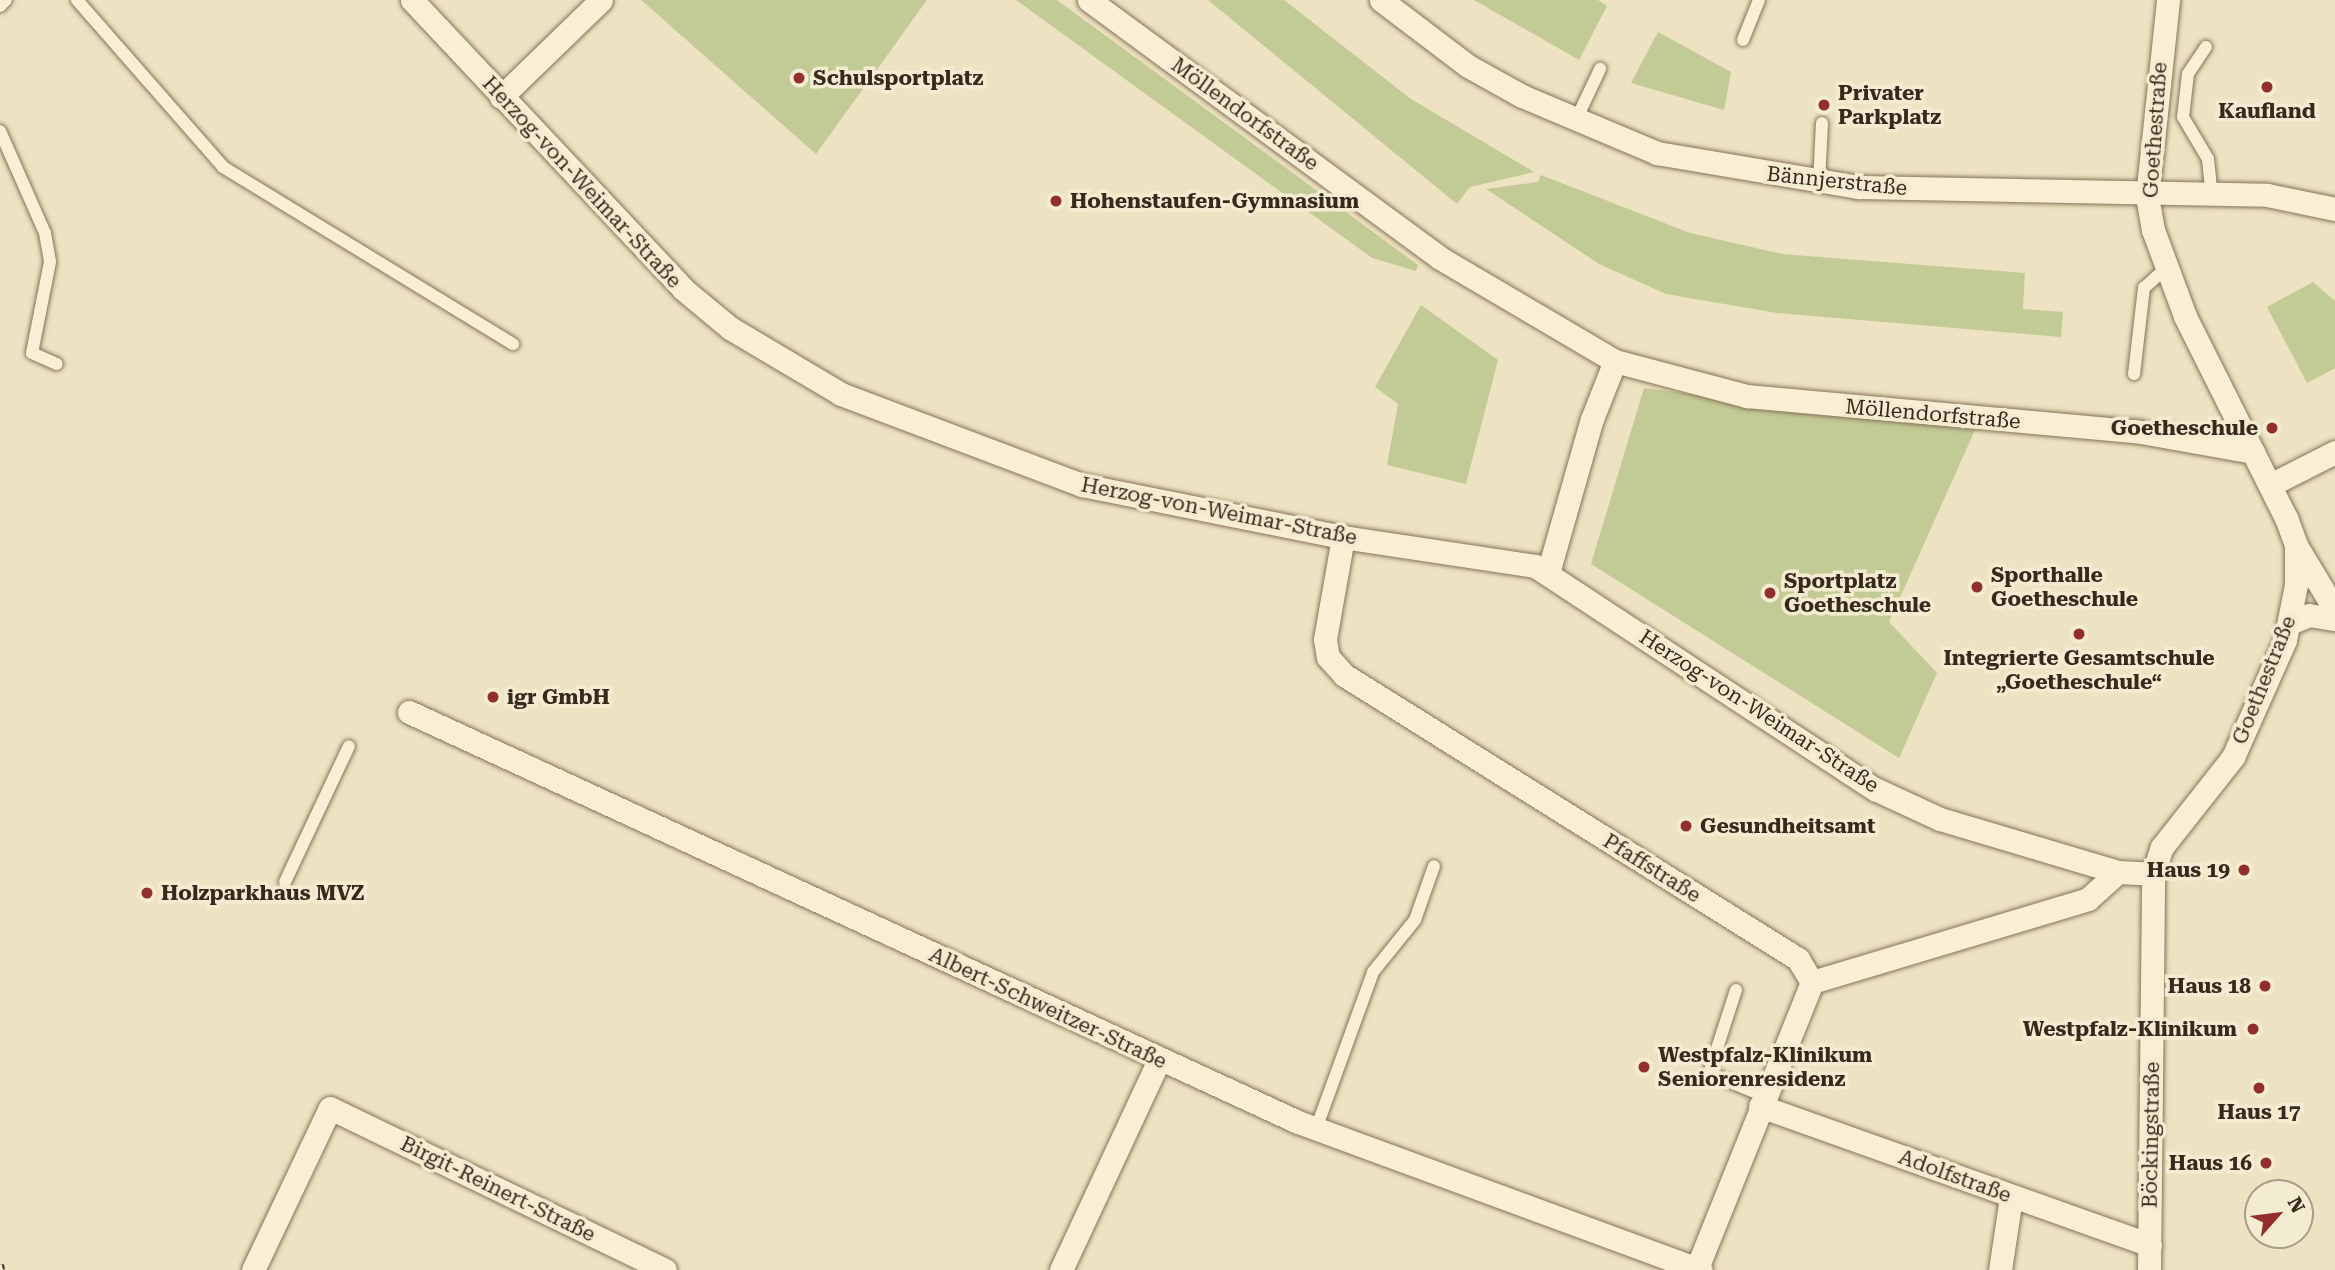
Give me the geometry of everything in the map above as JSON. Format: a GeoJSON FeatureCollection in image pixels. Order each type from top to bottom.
{"type":"FeatureCollection","features":[{"type":"Feature","properties":{"kind":"street","name":"Herzog-von-Weimar-Straße"},"geometry":{"type":"LineString","coordinates":[[412,0],[683,289],[730,328],[841,394],[1082,485],[1343,537],[1524,563],[1548,573],[1875,789],[1940,819],[2118,872]]}},
{"type":"Feature","properties":{"kind":"street"},"geometry":{"type":"LineString","coordinates":[[501,97],[601,0]]}},
{"type":"Feature","properties":{"kind":"street","name":"Möllendorfstraße"},"geometry":{"type":"LineString","coordinates":[[1089,0],[1440,258],[1615,361],[1747,396],[2134,431],[2253,452]]}},
{"type":"Feature","properties":{"kind":"street","name":"Bännjerstraße"},"geometry":{"type":"LineString","coordinates":[[1381,0],[1468,66],[1575,122],[1657,153],[1819,182],[2147,197],[2267,195],[2335,209]]}},
{"type":"Feature","properties":{"kind":"street","name":"Goethestraße"},"geometry":{"type":"LineString","coordinates":[[2153,874],[2162,847],[2233,757],[2292,622],[2296,545],[2270,485],[2165,269],[2147,197],[2168,0]]}},
{"type":"Feature","properties":{"kind":"street"},"geometry":{"type":"LineString","coordinates":[[1548,573],[1591,419],[1615,361]]}},
{"type":"Feature","properties":{"kind":"street"},"geometry":{"type":"LineString","coordinates":[[2270,485],[2335,452]]}},
{"type":"Feature","properties":{"kind":"street","name":"Pfaffstraße"},"geometry":{"type":"LineString","coordinates":[[1343,537],[1325,639],[1328,657],[1344,675],[1798,959],[1812,982]]}},
{"type":"Feature","properties":{"kind":"street"},"geometry":{"type":"LineString","coordinates":[[2296,545],[2335,610]]}},
{"type":"Feature","properties":{"kind":"street"},"geometry":{"type":"LineString","coordinates":[[2292,622],[2309,615],[2335,619]]}},
{"type":"Feature","properties":{"kind":"street","name":"Albert-Schweitzer-Straße"},"geometry":{"type":"LineString","coordinates":[[409,712],[1159,1060],[1316,1129],[1698,1270]]}},
{"type":"Feature","properties":{"kind":"street"},"geometry":{"type":"LineString","coordinates":[[1698,1270],[1762,1101],[1812,982],[2088,899],[2118,872],[2153,874]]}},
{"type":"Feature","properties":{"kind":"street","name":"Böckingstraße"},"geometry":{"type":"LineString","coordinates":[[2149,1270],[2153,874]]}},
{"type":"Feature","properties":{"kind":"street"},"geometry":{"type":"LineString","coordinates":[[1061,1270],[1159,1060]]}},
{"type":"Feature","properties":{"kind":"street","name":"Adolfstraße"},"geometry":{"type":"LineString","coordinates":[[1762,1101],[2011,1197],[2150,1245]]}},
{"type":"Feature","properties":{"kind":"street","name":"Birgit-Reinert-Straße"},"geometry":{"type":"LineString","coordinates":[[253,1270],[330,1108],[666,1270]]}},
{"type":"Feature","properties":{"kind":"street"},"geometry":{"type":"LineString","coordinates":[[2000,1270],[2011,1197]]}},
{"type":"Feature","properties":{"kind":"lane"},"geometry":{"type":"LineString","coordinates":[[0,6],[6,0]]}},
{"type":"Feature","properties":{"kind":"lane"},"geometry":{"type":"LineString","coordinates":[[77,0],[223,167],[513,344]]}},
{"type":"Feature","properties":{"kind":"lane"},"geometry":{"type":"LineString","coordinates":[[1743,40],[1759,0]]}},
{"type":"Feature","properties":{"kind":"lane"},"geometry":{"type":"LineString","coordinates":[[2206,47],[2188,74],[2183,117],[2208,159],[2212,195]]}},
{"type":"Feature","properties":{"kind":"lane"},"geometry":{"type":"LineString","coordinates":[[1575,122],[1600,69]]}},
{"type":"Feature","properties":{"kind":"lane"},"geometry":{"type":"LineString","coordinates":[[1819,182],[1822,123]]}},
{"type":"Feature","properties":{"kind":"lane"},"geometry":{"type":"LineString","coordinates":[[0,131],[45,233],[50,262],[32,353],[57,364]]}},
{"type":"Feature","properties":{"kind":"lane"},"geometry":{"type":"LineString","coordinates":[[2134,374],[2144,288],[2165,269]]}},
{"type":"Feature","properties":{"kind":"lane"},"geometry":{"type":"LineString","coordinates":[[285,881],[349,746]]}},
{"type":"Feature","properties":{"kind":"lane"},"geometry":{"type":"LineString","coordinates":[[1316,1129],[1373,972],[1415,920],[1434,866]]}},
{"type":"Feature","properties":{"kind":"lane"},"geometry":{"type":"LineString","coordinates":[[1736,990],[1709,1073],[1762,1101]]}},
{"type":"Feature","properties":{"kind":"green space","name":"Schulsportplatz"},"geometry":{"type":"Polygon","coordinates":[[[641,0],[927,0],[816,154],[641,0]]]}},
{"type":"Feature","properties":{"kind":"green space"},"geometry":{"type":"Polygon","coordinates":[[[1016,0],[1057,0],[1418,265],[1416,271],[1372,258],[1016,0]]]}},
{"type":"Feature","properties":{"kind":"green space"},"geometry":{"type":"Polygon","coordinates":[[[1208,0],[1284,0],[1411,99],[1534,172],[1470,187],[1457,204],[1208,0]]]}},
{"type":"Feature","properties":{"kind":"green space"},"geometry":{"type":"Polygon","coordinates":[[[1474,0],[1598,0],[1607,6],[1579,60],[1474,0]]]}},
{"type":"Feature","properties":{"kind":"green space"},"geometry":{"type":"Polygon","coordinates":[[[1658,32],[1731,72],[1724,110],[1631,83],[1658,32]]]}},
{"type":"Feature","properties":{"kind":"green space"},"geometry":{"type":"Polygon","coordinates":[[[1541,175],[1690,233],[1782,254],[2025,273],[2023,309],[2063,312],[2061,337],[1777,313],[1666,294],[1599,264],[1486,189],[1538,182],[1541,175]]]}},
{"type":"Feature","properties":{"kind":"green space"},"geometry":{"type":"Polygon","coordinates":[[[2313,282],[2335,301],[2335,368],[2307,383],[2267,307],[2313,282]]]}},
{"type":"Feature","properties":{"kind":"green space"},"geometry":{"type":"Polygon","coordinates":[[[1421,305],[1498,360],[1466,484],[1387,465],[1398,404],[1375,387],[1421,305]]]}},
{"type":"Feature","properties":{"kind":"green space","name":"Sportplatz Goetheschule"},"geometry":{"type":"Polygon","coordinates":[[[1644,388],[1975,430],[1889,622],[1937,673],[1899,758],[1591,564],[1644,388]]]}},
{"type":"Feature","properties":{"kind":"railway"},"geometry":{"type":"LineString","coordinates":[[0,1265],[1,1270]]}},
{"type":"Feature","properties":{"kind":"place","name":"Schulsportplatz"},"geometry":{"type":"Point","coordinates":[799,78]}},
{"type":"Feature","properties":{"kind":"place","name":"Kaufland"},"geometry":{"type":"Point","coordinates":[2267,87]}},
{"type":"Feature","properties":{"kind":"place","name":"Privater Parkplatz"},"geometry":{"type":"Point","coordinates":[1824,105]}},
{"type":"Feature","properties":{"kind":"place","name":"Hohenstaufen-Gymnasium"},"geometry":{"type":"Point","coordinates":[1056,201]}},
{"type":"Feature","properties":{"kind":"place","name":"Goetheschule"},"geometry":{"type":"Point","coordinates":[2272,428]}},
{"type":"Feature","properties":{"kind":"place","name":"Sporthalle Goetheschule"},"geometry":{"type":"Point","coordinates":[1977,587]}},
{"type":"Feature","properties":{"kind":"place","name":"Sportplatz Goetheschule"},"geometry":{"type":"Point","coordinates":[1770,593]}},
{"type":"Feature","properties":{"kind":"place","name":"Integrierte Gesamtschule „Goetheschule“"},"geometry":{"type":"Point","coordinates":[2079,634]}},
{"type":"Feature","properties":{"kind":"place","name":"igr GmbH"},"geometry":{"type":"Point","coordinates":[493,697]}},
{"type":"Feature","properties":{"kind":"place","name":"Gesundheitsamt"},"geometry":{"type":"Point","coordinates":[1686,826]}},
{"type":"Feature","properties":{"kind":"place","name":"Haus 19"},"geometry":{"type":"Point","coordinates":[2244,870]}},
{"type":"Feature","properties":{"kind":"place","name":"Holzparkhaus MVZ"},"geometry":{"type":"Point","coordinates":[147,893]}},
{"type":"Feature","properties":{"kind":"place","name":"Haus 18"},"geometry":{"type":"Point","coordinates":[2265,986]}},
{"type":"Feature","properties":{"kind":"place","name":"Westpfalz-Klinikum"},"geometry":{"type":"Point","coordinates":[2253,1029]}},
{"type":"Feature","properties":{"kind":"place","name":"Westpfalz-Klinikum Seniorenresidenz"},"geometry":{"type":"Point","coordinates":[1644,1067]}},
{"type":"Feature","properties":{"kind":"place","name":"Haus 17"},"geometry":{"type":"Point","coordinates":[2259,1088]}},
{"type":"Feature","properties":{"kind":"place","name":"Haus 16"},"geometry":{"type":"Point","coordinates":[2266,1163]}}]}
